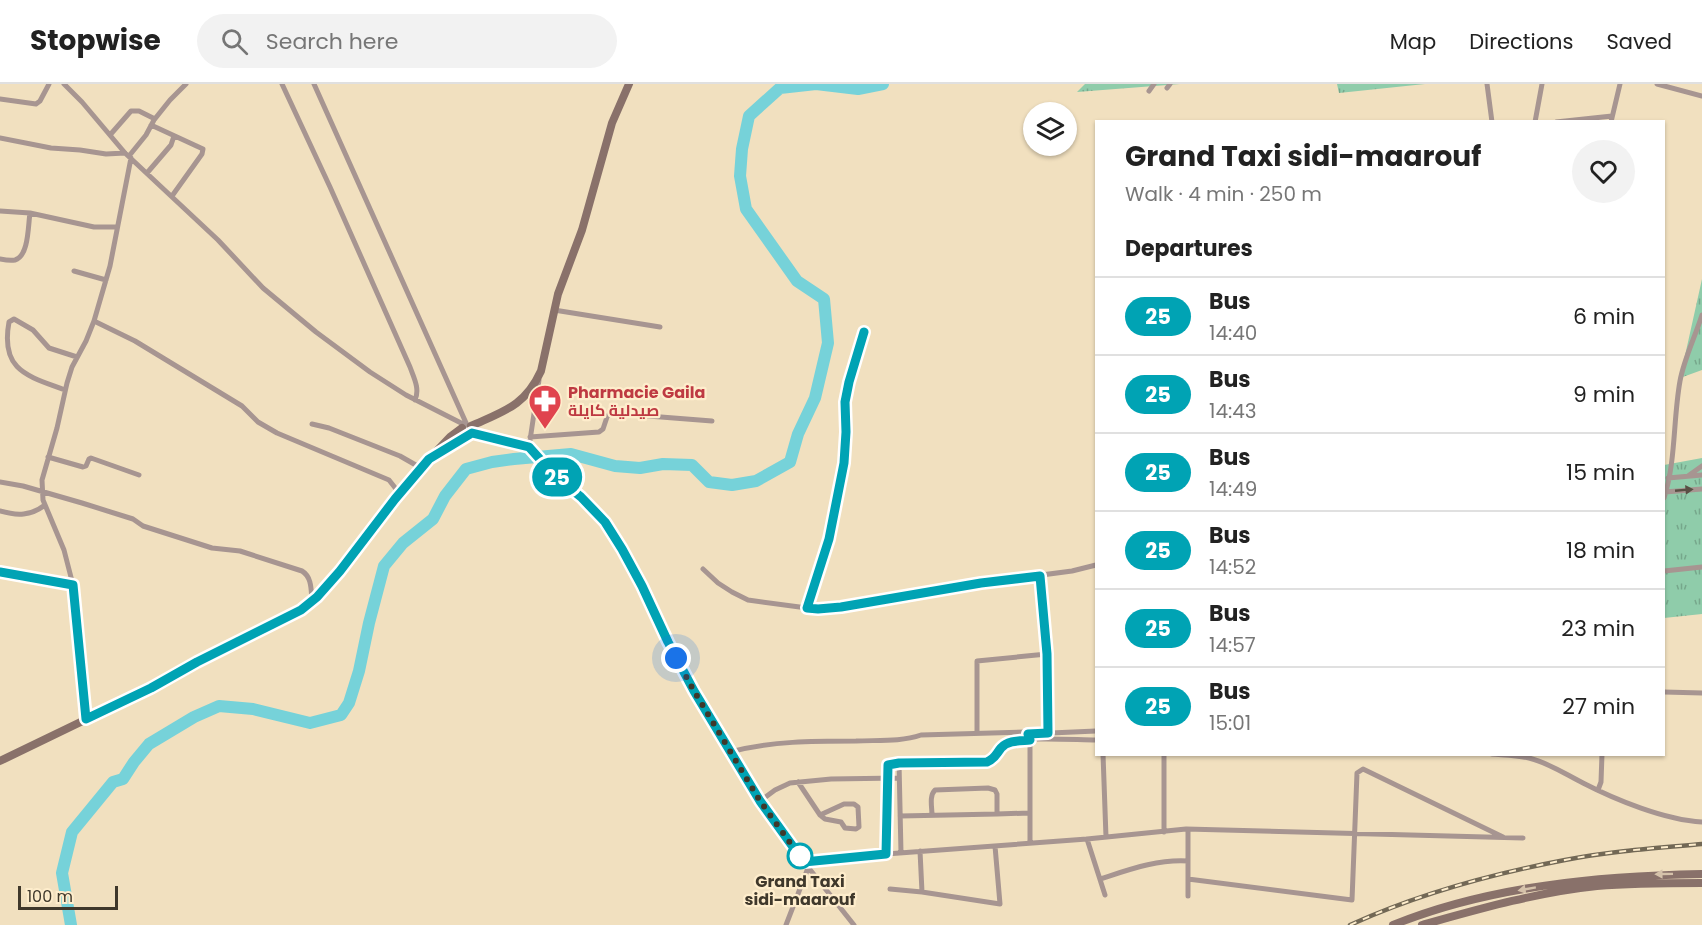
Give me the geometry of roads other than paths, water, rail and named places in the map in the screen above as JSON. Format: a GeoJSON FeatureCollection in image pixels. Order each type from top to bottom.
{"type":"FeatureCollection","features":[{"type":"Feature","properties":{"kind":"street"},"geometry":{"type":"LineString","coordinates":[[0,99],[36,104],[49,84]]}},
{"type":"Feature","properties":{"kind":"street"},"geometry":{"type":"LineString","coordinates":[[64,84],[128,156],[279,301],[370,372],[415,400],[467,429],[529,447],[547,467],[589,504],[612,532],[642,586],[694,691],[760,801],[806,865],[854,925]]}},
{"type":"Feature","properties":{"kind":"street"},"geometry":{"type":"LineString","coordinates":[[86,719],[73,585],[64,550],[45,505],[42,480],[72,367],[94,321],[106,280],[128,156],[146,135],[155,118],[186,84]]}},
{"type":"Feature","properties":{"kind":"street"},"geometry":{"type":"LineString","coordinates":[[282,84],[410,367],[418,388],[415,400]]}},
{"type":"Feature","properties":{"kind":"street"},"geometry":{"type":"LineString","coordinates":[[314,84],[467,429]]}},
{"type":"Feature","properties":{"kind":"street"},"geometry":{"type":"LineString","coordinates":[[529,447],[534,403],[558,294],[582,230],[612,123],[629,84]]}},
{"type":"Feature","properties":{"kind":"street"},"geometry":{"type":"LineString","coordinates":[[1149,91],[1154,84]]}},
{"type":"Feature","properties":{"kind":"street"},"geometry":{"type":"LineString","coordinates":[[1487,84],[1492,120]]}},
{"type":"Feature","properties":{"kind":"street"},"geometry":{"type":"LineString","coordinates":[[1535,120],[1542,84]]}},
{"type":"Feature","properties":{"kind":"street"},"geometry":{"type":"LineString","coordinates":[[1593,120],[1611,119],[1620,84]]}},
{"type":"Feature","properties":{"kind":"street"},"geometry":{"type":"LineString","coordinates":[[1660,84],[1702,96]]}},
{"type":"Feature","properties":{"kind":"street"},"geometry":{"type":"LineString","coordinates":[[110,135],[131,111],[139,111],[155,118]]}},
{"type":"Feature","properties":{"kind":"street"},"geometry":{"type":"LineString","coordinates":[[151,125],[202,148],[203,151],[172,196]]}},
{"type":"Feature","properties":{"kind":"street"},"geometry":{"type":"LineString","coordinates":[[147,174],[171,145],[174,136]]}},
{"type":"Feature","properties":{"kind":"street"},"geometry":{"type":"LineString","coordinates":[[0,138],[43,147],[128,156]]}},
{"type":"Feature","properties":{"kind":"street"},"geometry":{"type":"LineString","coordinates":[[0,211],[30,213],[94,227],[117,227]]}},
{"type":"Feature","properties":{"kind":"street"},"geometry":{"type":"LineString","coordinates":[[0,259],[13,261],[22,255],[25,249],[30,213]]}},
{"type":"Feature","properties":{"kind":"street"},"geometry":{"type":"LineString","coordinates":[[74,271],[106,280]]}},
{"type":"Feature","properties":{"kind":"street"},"geometry":{"type":"LineString","coordinates":[[555,310],[660,327]]}},
{"type":"Feature","properties":{"kind":"street"},"geometry":{"type":"LineString","coordinates":[[1665,491],[1680,381],[1702,315]]}},
{"type":"Feature","properties":{"kind":"street"},"geometry":{"type":"LineString","coordinates":[[65,390],[26,375],[12,364],[6,353],[6,333],[9,322],[14,319],[18,320],[36,333],[49,348],[77,357]]}},
{"type":"Feature","properties":{"kind":"street"},"geometry":{"type":"LineString","coordinates":[[94,321],[135,341],[242,406],[258,422],[270,429],[389,480],[400,494]]}},
{"type":"Feature","properties":{"kind":"street"},"geometry":{"type":"LineString","coordinates":[[807,608],[829,539],[844,463],[845,402],[864,332]]}},
{"type":"Feature","properties":{"kind":"street"},"geometry":{"type":"LineString","coordinates":[[0,761],[151,688],[197,662],[301,610],[340,571],[429,459],[456,444],[467,429],[520,402],[530,391],[541,371]]}},
{"type":"Feature","properties":{"kind":"street"},"geometry":{"type":"LineString","coordinates":[[530,437],[599,432],[603,429],[610,413],[712,421]]}},
{"type":"Feature","properties":{"kind":"street"},"geometry":{"type":"LineString","coordinates":[[312,424],[400,456],[422,468]]}},
{"type":"Feature","properties":{"kind":"street"},"geometry":{"type":"LineString","coordinates":[[48,457],[83,467],[92,458],[139,474]]}},
{"type":"Feature","properties":{"kind":"street"},"geometry":{"type":"LineString","coordinates":[[1687,477],[1702,466]]}},
{"type":"Feature","properties":{"kind":"street"},"geometry":{"type":"LineString","coordinates":[[1668,478],[1702,475]]}},
{"type":"Feature","properties":{"kind":"street"},"geometry":{"type":"LineString","coordinates":[[0,482],[23,486],[133,519],[143,526],[212,548],[240,551],[302,571],[309,579],[312,601]]}},
{"type":"Feature","properties":{"kind":"street"},"geometry":{"type":"LineString","coordinates":[[1665,495],[1702,489]]}},
{"type":"Feature","properties":{"kind":"street"},"geometry":{"type":"LineString","coordinates":[[0,511],[17,515],[27,514],[45,505]]}},
{"type":"Feature","properties":{"kind":"street"},"geometry":{"type":"LineString","coordinates":[[703,569],[725,588],[748,600],[818,609],[981,583],[1072,572],[1095,566]]}},
{"type":"Feature","properties":{"kind":"street"},"geometry":{"type":"LineString","coordinates":[[1665,571],[1702,567]]}},
{"type":"Feature","properties":{"kind":"street"},"geometry":{"type":"LineString","coordinates":[[0,572],[73,585]]}},
{"type":"Feature","properties":{"kind":"street"},"geometry":{"type":"LineString","coordinates":[[1040,576],[1047,654],[1048,733]]}},
{"type":"Feature","properties":{"kind":"street"},"geometry":{"type":"LineString","coordinates":[[977,733],[977,662],[1047,654]]}},
{"type":"Feature","properties":{"kind":"street"},"geometry":{"type":"LineString","coordinates":[[1665,692],[1702,693]]}},
{"type":"Feature","properties":{"kind":"street"},"geometry":{"type":"LineString","coordinates":[[730,752],[765,744],[797,742],[887,740],[921,735],[1095,731]]}},
{"type":"Feature","properties":{"kind":"street"},"geometry":{"type":"LineString","coordinates":[[1054,740],[1055,733]]}},
{"type":"Feature","properties":{"kind":"street"},"geometry":{"type":"LineString","coordinates":[[1028,734],[1030,740],[1030,843]]}},
{"type":"Feature","properties":{"kind":"street"},"geometry":{"type":"LineString","coordinates":[[886,854],[888,765],[987,762],[992,760],[1002,746],[1007,744],[1030,740],[1095,740]]}},
{"type":"Feature","properties":{"kind":"street"},"geometry":{"type":"LineString","coordinates":[[1103,756],[1106,837]]}},
{"type":"Feature","properties":{"kind":"street"},"geometry":{"type":"LineString","coordinates":[[1164,756],[1164,832]]}},
{"type":"Feature","properties":{"kind":"street"},"geometry":{"type":"LineString","coordinates":[[1515,756],[1537,760],[1598,790],[1658,813],[1688,822],[1702,822]]}},
{"type":"Feature","properties":{"kind":"street"},"geometry":{"type":"LineString","coordinates":[[1598,790],[1601,782],[1602,756]]}},
{"type":"Feature","properties":{"kind":"street"},"geometry":{"type":"LineString","coordinates":[[899,763],[901,853]]}},
{"type":"Feature","properties":{"kind":"street"},"geometry":{"type":"LineString","coordinates":[[1188,879],[1352,900],[1358,772],[1362,768],[1505,837]]}},
{"type":"Feature","properties":{"kind":"street"},"geometry":{"type":"LineString","coordinates":[[760,801],[784,785],[798,782],[899,778]]}},
{"type":"Feature","properties":{"kind":"street"},"geometry":{"type":"LineString","coordinates":[[798,782],[820,815],[825,819],[841,822],[845,828],[859,827],[858,807],[854,804],[844,804],[820,815]]}},
{"type":"Feature","properties":{"kind":"street"},"geometry":{"type":"LineString","coordinates":[[932,815],[932,797],[935,790],[988,788],[995,790],[997,794],[997,814]]}},
{"type":"Feature","properties":{"kind":"street"},"geometry":{"type":"LineString","coordinates":[[900,816],[1030,813]]}},
{"type":"Feature","properties":{"kind":"street"},"geometry":{"type":"LineString","coordinates":[[806,865],[886,854],[1188,830],[1523,838]]}},
{"type":"Feature","properties":{"kind":"street"},"geometry":{"type":"LineString","coordinates":[[1188,830],[1188,896]]}},
{"type":"Feature","properties":{"kind":"street"},"geometry":{"type":"LineString","coordinates":[[1087,839],[1105,895]]}},
{"type":"Feature","properties":{"kind":"street"},"geometry":{"type":"LineString","coordinates":[[890,889],[1000,904],[995,846]]}},
{"type":"Feature","properties":{"kind":"street"},"geometry":{"type":"LineString","coordinates":[[920,851],[922,892]]}},
{"type":"Feature","properties":{"kind":"street"},"geometry":{"type":"LineString","coordinates":[[1100,879],[1156,863],[1188,861]]}},
{"type":"Feature","properties":{"kind":"street"},"geometry":{"type":"LineString","coordinates":[[786,925],[806,865]]}},
{"type":"Feature","properties":{"kind":"street"},"geometry":{"type":"LineString","coordinates":[[1393,925],[1473,900],[1574,881],[1641,875],[1702,874]]}},
{"type":"Feature","properties":{"kind":"street"},"geometry":{"type":"LineString","coordinates":[[1422,925],[1475,910],[1576,889],[1641,883],[1702,883]]}},
{"type":"Feature","properties":{"kind":"waterway"},"geometry":{"type":"LineString","coordinates":[[71,925],[62,873],[72,832],[113,782],[123,779],[149,744],[194,717],[219,706],[253,709],[310,723],[341,715],[349,703],[359,671],[384,566],[403,543],[433,519],[445,496],[466,469],[492,462],[571,454],[615,466],[640,468],[663,464],[692,465],[709,482],[732,485],[756,481],[790,462],[798,434],[815,398],[828,343],[824,299],[797,281],[746,209],[740,176],[742,149],[749,116],[780,88],[816,84],[858,89],[883,84]]}},
{"type":"Feature","properties":{"kind":"railway"},"geometry":{"type":"LineString","coordinates":[[1350,925],[1455,886],[1510,872],[1599,854],[1702,844]]}},
{"type":"Feature","properties":{"kind":"place","name":"Pharmacie Gaila صيدلية كايلة"},"geometry":{"type":"Point","coordinates":[545,430]}},
{"type":"Feature","properties":{"kind":"place","name":"Grand Taxi sidi-maarouf"},"geometry":{"type":"Point","coordinates":[800,856]}}]}
